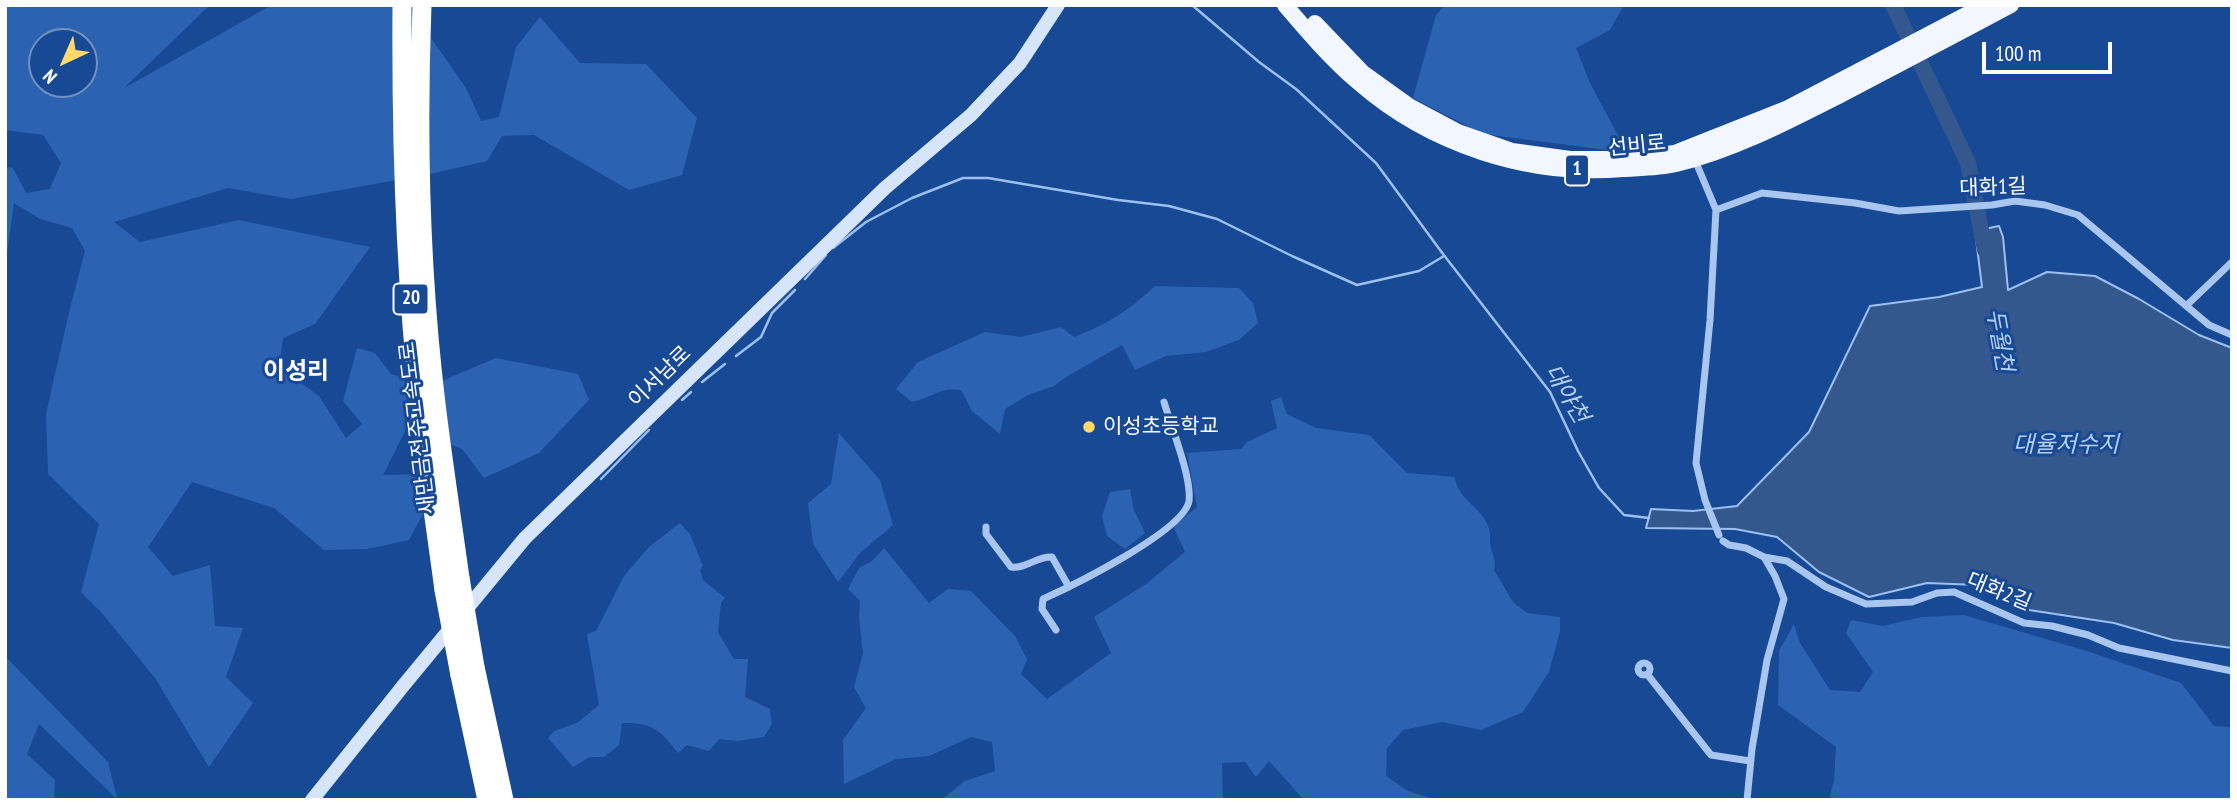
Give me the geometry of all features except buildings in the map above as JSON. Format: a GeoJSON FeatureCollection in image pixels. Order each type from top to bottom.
{"type":"FeatureCollection","features":[{"type":"Feature","properties":{"kind":"highway","name":"새만금전주고속도로"},"geometry":{"type":"LineString","coordinates":[[402,5],[401,99],[409,266],[420,409],[468,671],[487,800]]}},
{"type":"Feature","properties":{"kind":"highway","name":"새만금전주고속도로"},"geometry":{"type":"LineString","coordinates":[[422,5],[418,97],[422,235],[452,584]]}},
{"type":"Feature","properties":{"kind":"highway","name":"새만금전주고속도로"},"geometry":{"type":"LineString","coordinates":[[468,671],[504,800]]}},
{"type":"Feature","properties":{"kind":"main road","name":"이서남로"},"geometry":{"type":"LineString","coordinates":[[312,800],[525,538],[875,197],[971,115],[1020,63],[1058,5]]}},
{"type":"Feature","properties":{"kind":"main road","name":"선비로"},"geometry":{"type":"LineString","coordinates":[[1285,5],[1321,48],[1394,110],[1458,144],[1517,163],[1595,172],[1672,165],[1693,153],[1793,119],[1934,40]]}},
{"type":"Feature","properties":{"kind":"main road","name":"선비로"},"geometry":{"type":"LineString","coordinates":[[1299,5],[1331,42],[1363,72],[1409,106],[1458,132],[1512,150],[1570,159],[1620,159],[1693,153]]}},
{"type":"Feature","properties":{"kind":"main road","name":"1"},"geometry":{"type":"LineString","coordinates":[[1934,40],[1985,5]]}},
{"type":"Feature","properties":{"kind":"main road","name":"1"},"geometry":{"type":"LineString","coordinates":[[1934,40],[2011,5]]}},
{"type":"Feature","properties":{"kind":"street"},"geometry":{"type":"LineString","coordinates":[[1693,153],[1716,210]]}},
{"type":"Feature","properties":{"kind":"street","name":"대화1길"},"geometry":{"type":"LineString","coordinates":[[1716,210],[1762,192],[1899,211],[2015,201],[2045,205],[2078,215],[2209,326],[2232,335]]}},
{"type":"Feature","properties":{"kind":"street","name":"대화2길"},"geometry":{"type":"LineString","coordinates":[[1716,210],[1710,320],[1696,463],[1704,500],[1721,538],[1729,545],[1746,548],[1764,557],[1787,561],[1826,587],[1866,604],[1912,602],[1937,593],[1954,592],[2024,623],[2052,626],[2088,635],[2119,648],[2232,671]]}},
{"type":"Feature","properties":{"kind":"street"},"geometry":{"type":"LineString","coordinates":[[2187,305],[2232,261]]}},
{"type":"Feature","properties":{"kind":"street"},"geometry":{"type":"LineString","coordinates":[[1056,629],[1042,609],[1043,599],[1129,555],[1181,515],[1189,502],[1186,475],[1164,402]]}},
{"type":"Feature","properties":{"kind":"street"},"geometry":{"type":"LineString","coordinates":[[986,527],[986,534],[1011,567],[1018,568],[1044,556],[1052,557],[1069,587]]}},
{"type":"Feature","properties":{"kind":"street"},"geometry":{"type":"LineString","coordinates":[[1747,800],[1750,761],[1767,660],[1784,599],[1764,557]]}},
{"type":"Feature","properties":{"kind":"street"},"geometry":{"type":"LineString","coordinates":[[1647,674],[1711,755],[1750,761]]}},
{"type":"Feature","properties":{"kind":"shaded area"},"geometry":{"type":"Polygon","coordinates":[[[5,5],[210,5],[124,88],[272,5],[398,5],[419,21],[466,88],[481,121],[499,117],[516,47],[540,17],[580,63],[646,64],[697,118],[682,175],[629,190],[534,135],[502,136],[487,161],[430,174],[291,199],[228,188],[114,222],[140,242],[239,220],[370,247],[315,324],[283,338],[279,367],[319,396],[346,438],[362,424],[343,401],[357,348],[375,353],[391,374],[430,386],[496,358],[578,374],[589,400],[539,453],[484,478],[462,449],[407,427],[383,475],[428,474],[428,504],[409,540],[367,549],[324,550],[274,508],[192,482],[148,547],[173,576],[210,565],[215,626],[243,628],[226,677],[253,703],[209,767],[155,678],[101,612],[81,592],[99,524],[48,474],[46,414],[85,251],[72,228],[40,219],[14,203],[5,268],[5,167],[13,168],[26,193],[50,189],[61,163],[43,135],[5,130],[5,5]]]}},
{"type":"Feature","properties":{"kind":"shaded area"},"geometry":{"type":"Polygon","coordinates":[[[1445,5],[1624,5],[1610,30],[1576,48],[1590,83],[1621,141],[1607,150],[1483,134],[1413,98],[1436,15],[1445,5]]]}},
{"type":"Feature","properties":{"kind":"shaded area"},"geometry":{"type":"Polygon","coordinates":[[[1155,286],[1239,288],[1253,303],[1258,323],[1239,340],[1206,352],[1166,356],[1135,370],[1122,345],[1054,386],[1028,395],[1005,409],[1000,434],[972,411],[961,390],[942,391],[912,402],[896,389],[918,362],[985,332],[1021,337],[1061,327],[1074,337],[1117,316],[1155,286]]]}},
{"type":"Feature","properties":{"kind":"shaded area"},"geometry":{"type":"Polygon","coordinates":[[[1281,397],[1287,414],[1316,428],[1369,435],[1407,473],[1455,477],[1460,492],[1488,525],[1495,560],[1494,570],[1513,602],[1527,613],[1560,617],[1560,631],[1549,672],[1523,712],[1481,730],[1442,722],[1403,730],[1387,748],[1386,776],[1408,791],[1436,800],[1304,800],[1269,761],[1256,777],[1245,762],[1222,763],[1223,800],[941,800],[965,781],[995,771],[992,742],[971,737],[929,756],[896,759],[844,784],[843,740],[866,708],[854,687],[863,653],[860,601],[848,589],[859,568],[872,561],[884,548],[929,603],[948,589],[971,591],[1015,636],[1027,659],[1021,674],[1047,699],[1111,653],[1094,617],[1146,584],[1185,552],[1173,526],[1197,507],[1187,453],[1241,449],[1247,442],[1277,428],[1271,401],[1281,397]]]}},
{"type":"Feature","properties":{"kind":"shaded area"},"geometry":{"type":"Polygon","coordinates":[[[839,433],[880,480],[893,525],[860,553],[838,582],[813,544],[808,503],[831,484],[839,433]]]}},
{"type":"Feature","properties":{"kind":"shaded area"},"geometry":{"type":"Polygon","coordinates":[[[1130,489],[1134,510],[1145,533],[1125,549],[1107,536],[1102,516],[1110,492],[1130,489]]]}},
{"type":"Feature","properties":{"kind":"shaded area"},"geometry":{"type":"Polygon","coordinates":[[[680,523],[690,534],[703,566],[700,570],[703,580],[725,598],[721,603],[718,632],[734,659],[748,659],[745,697],[770,709],[772,724],[764,737],[737,741],[719,739],[709,751],[687,745],[678,753],[655,729],[641,724],[622,723],[619,745],[604,757],[590,757],[573,767],[548,738],[554,731],[577,723],[599,705],[587,634],[596,631],[624,576],[649,547],[680,523]]]}},
{"type":"Feature","properties":{"kind":"shaded area"},"geometry":{"type":"Polygon","coordinates":[[[1964,615],[2087,651],[2181,683],[2214,726],[2232,727],[2232,800],[1829,800],[1834,780],[1836,747],[1778,705],[1779,651],[1794,624],[1800,643],[1830,690],[1860,692],[1873,672],[1846,633],[1851,620],[1883,626],[1921,617],[1964,615]]]}},
{"type":"Feature","properties":{"kind":"shaded area"},"geometry":{"type":"Polygon","coordinates":[[[5,656],[108,762],[117,799],[39,724],[27,754],[55,780],[54,800],[7,800],[5,656]]]}},
{"type":"Feature","properties":{"kind":"water","name":"대율저수지"},"geometry":{"type":"Polygon","coordinates":[[[1999,226],[2003,237],[2008,290],[2047,272],[2095,276],[2199,335],[2232,348],[2232,648],[2173,640],[2114,623],[2029,610],[1978,585],[1927,583],[1869,597],[1819,572],[1777,537],[1735,529],[1646,528],[1651,509],[1693,511],[1737,506],[1809,432],[1870,306],[1939,297],[1982,287],[1975,231],[1999,226]]]}},
{"type":"Feature","properties":{"kind":"waterway","name":"대야천"},"geometry":{"type":"LineString","coordinates":[[1192,5],[1259,62],[1296,89],[1376,163],[1550,392],[1599,488],[1624,515],[1649,518]]}},
{"type":"Feature","properties":{"kind":"waterway","name":"두월천"},"geometry":{"type":"LineString","coordinates":[[1893,5],[1968,163],[1985,250]]}},
{"type":"Feature","properties":{"kind":"waterway"},"geometry":{"type":"LineString","coordinates":[[833,248],[866,222],[912,198],[963,178],[988,178],[1169,206],[1217,219],[1357,285],[1419,271],[1444,256]]}},
{"type":"Feature","properties":{"kind":"waterway"},"geometry":{"type":"LineString","coordinates":[[805,279],[826,255]]}},
{"type":"Feature","properties":{"kind":"waterway"},"geometry":{"type":"LineString","coordinates":[[736,356],[761,337],[772,313],[795,290]]}},
{"type":"Feature","properties":{"kind":"waterway"},"geometry":{"type":"LineString","coordinates":[[702,382],[725,364]]}},
{"type":"Feature","properties":{"kind":"waterway"},"geometry":{"type":"LineString","coordinates":[[682,400],[691,392]]}},
{"type":"Feature","properties":{"kind":"waterway"},"geometry":{"type":"LineString","coordinates":[[601,479],[649,430]]}},
{"type":"Feature","properties":{"kind":"place","name":"이성초등학교"},"geometry":{"type":"Point","coordinates":[1089,427]}},
{"type":"Feature","properties":{"kind":"district","name":"이성리"},"geometry":{"type":"Point","coordinates":[296,372]}}]}
